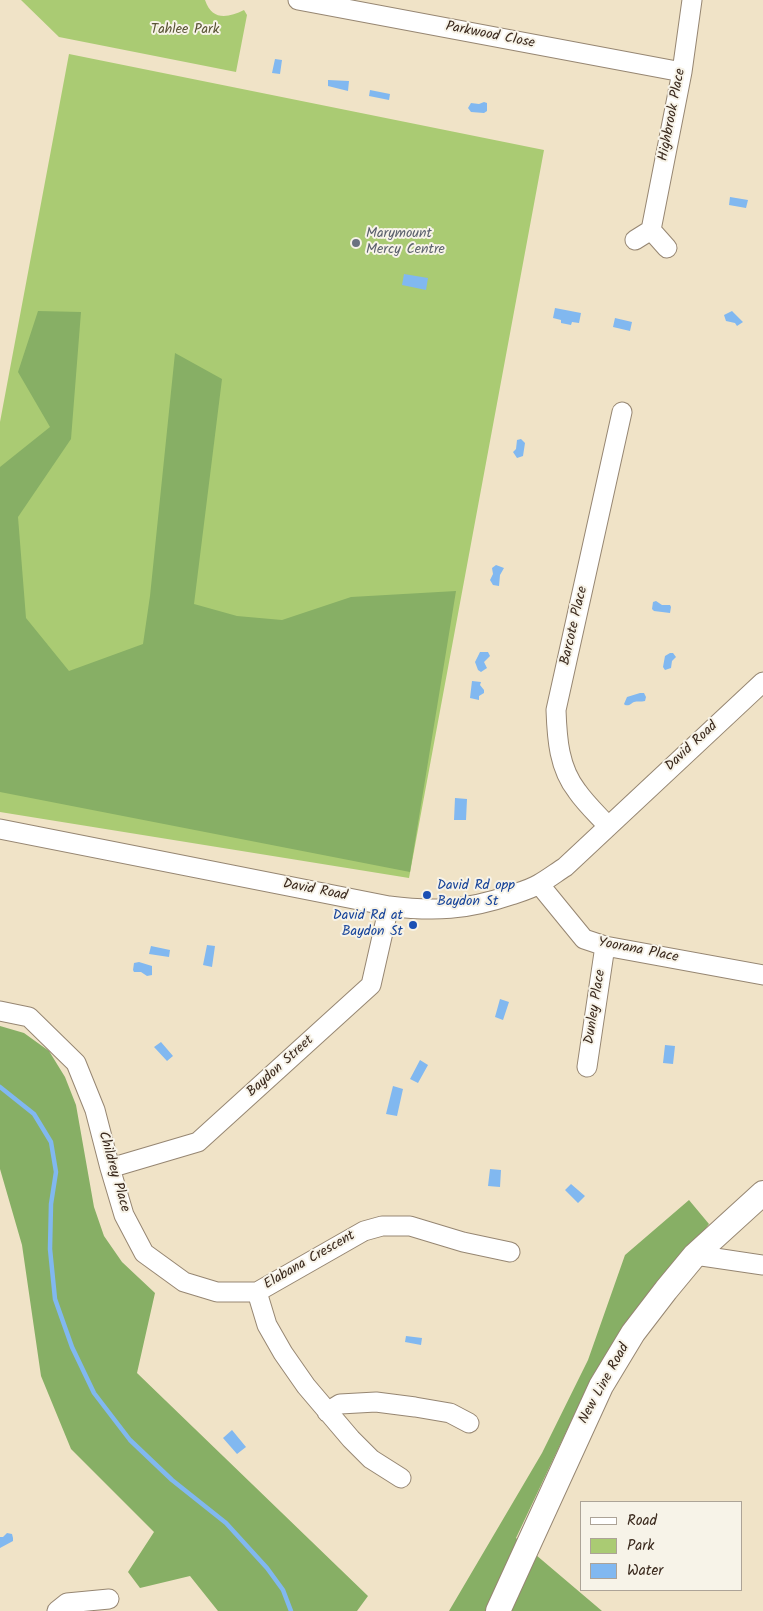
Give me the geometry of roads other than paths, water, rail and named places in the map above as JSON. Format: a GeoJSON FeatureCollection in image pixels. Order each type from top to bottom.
{"type":"FeatureCollection","features":[{"type":"Feature","properties":{"kind":"main road","name":"New Line Road"},"geometry":{"type":"LineString","coordinates":[[498,1611],[601,1386],[633,1334],[695,1255],[763,1193]]}},
{"type":"Feature","properties":{"kind":"street","name":"Parkwood Close"},"geometry":{"type":"LineString","coordinates":[[298,0],[682,72]]}},
{"type":"Feature","properties":{"kind":"street","name":"Highbrook Place"},"geometry":{"type":"LineString","coordinates":[[667,248],[643,235],[682,72],[692,0]]}},
{"type":"Feature","properties":{"kind":"street","name":"Barcote Place"},"geometry":{"type":"LineString","coordinates":[[608,826],[576,790],[565,770],[559,747],[556,710],[622,412]]}},
{"type":"Feature","properties":{"kind":"street","name":"David Road"},"geometry":{"type":"LineString","coordinates":[[0,829],[389,906],[422,909],[457,909],[503,898],[539,884],[565,867],[763,682]]}},
{"type":"Feature","properties":{"kind":"street","name":"Yoorana Place"},"geometry":{"type":"LineString","coordinates":[[539,884],[584,939],[605,946],[763,975]]}},
{"type":"Feature","properties":{"kind":"street","name":"Baydon Street"},"geometry":{"type":"LineString","coordinates":[[110,1168],[198,1142],[371,985],[389,906]]}},
{"type":"Feature","properties":{"kind":"street","name":"Dunley Place"},"geometry":{"type":"LineString","coordinates":[[587,1067],[605,946]]}},
{"type":"Feature","properties":{"kind":"street","name":"Childrey Place"},"geometry":{"type":"LineString","coordinates":[[0,1011],[29,1017],[76,1063],[96,1110],[124,1215],[144,1253],[184,1282],[217,1292],[257,1292]]}},
{"type":"Feature","properties":{"kind":"street","name":"Elabana Crescent"},"geometry":{"type":"LineString","coordinates":[[401,1478],[371,1460],[306,1386],[283,1353],[268,1325],[257,1292],[364,1231],[382,1226],[410,1226],[463,1242],[510,1252]]}},
{"type":"Feature","properties":{"kind":"street"},"geometry":{"type":"LineString","coordinates":[[695,1255],[761,1265]]}},
{"type":"Feature","properties":{"kind":"street"},"geometry":{"type":"LineString","coordinates":[[327,1412],[340,1404],[376,1402],[450,1413],[469,1423]]}},
{"type":"Feature","properties":{"kind":"street"},"geometry":{"type":"LineString","coordinates":[[57,1611],[67,1603],[109,1599]]}},
{"type":"Feature","properties":{"kind":"water"},"geometry":{"type":"Polygon","coordinates":[[[275,59],[282,60],[280,74],[272,73],[275,59]]]}},
{"type":"Feature","properties":{"kind":"water"},"geometry":{"type":"Polygon","coordinates":[[[328,80],[349,81],[348,91],[328,86],[328,80]]]}},
{"type":"Feature","properties":{"kind":"water"},"geometry":{"type":"Polygon","coordinates":[[[370,90],[390,94],[389,100],[369,96],[370,90]]]}},
{"type":"Feature","properties":{"kind":"water"},"geometry":{"type":"Polygon","coordinates":[[[471,103],[479,104],[487,103],[487,111],[484,113],[471,112],[468,108],[471,103]]]}},
{"type":"Feature","properties":{"kind":"water"},"geometry":{"type":"Polygon","coordinates":[[[730,197],[748,200],[746,208],[729,205],[730,197]]]}},
{"type":"Feature","properties":{"kind":"water"},"geometry":{"type":"Polygon","coordinates":[[[404,274],[428,278],[426,290],[402,285],[404,274]]]}},
{"type":"Feature","properties":{"kind":"water"},"geometry":{"type":"Polygon","coordinates":[[[555,308],[581,313],[579,323],[572,322],[571,325],[561,323],[561,320],[553,318],[555,308]]]}},
{"type":"Feature","properties":{"kind":"water"},"geometry":{"type":"Polygon","coordinates":[[[732,311],[743,322],[737,326],[735,323],[726,321],[724,315],[732,311]]]}},
{"type":"Feature","properties":{"kind":"water"},"geometry":{"type":"Polygon","coordinates":[[[615,318],[632,322],[630,331],[613,327],[615,318]]]}},
{"type":"Feature","properties":{"kind":"water"},"geometry":{"type":"Polygon","coordinates":[[[521,439],[525,443],[523,456],[517,458],[513,452],[516,449],[517,440],[521,439]]]}},
{"type":"Feature","properties":{"kind":"water"},"geometry":{"type":"Polygon","coordinates":[[[496,565],[504,568],[500,575],[499,586],[493,585],[490,580],[493,574],[492,568],[496,565]]]}},
{"type":"Feature","properties":{"kind":"water"},"geometry":{"type":"Polygon","coordinates":[[[656,601],[662,605],[670,605],[670,613],[654,611],[652,609],[653,602],[656,601]]]}},
{"type":"Feature","properties":{"kind":"water"},"geometry":{"type":"Polygon","coordinates":[[[480,652],[488,652],[490,656],[484,662],[487,668],[481,672],[478,670],[475,662],[480,652]]]}},
{"type":"Feature","properties":{"kind":"water"},"geometry":{"type":"Polygon","coordinates":[[[673,653],[676,657],[672,661],[671,668],[665,670],[663,667],[665,656],[673,653]]]}},
{"type":"Feature","properties":{"kind":"water"},"geometry":{"type":"Polygon","coordinates":[[[472,681],[481,682],[480,685],[484,690],[484,693],[479,696],[479,700],[470,698],[472,681]]]}},
{"type":"Feature","properties":{"kind":"water"},"geometry":{"type":"Polygon","coordinates":[[[644,693],[645,701],[634,702],[628,705],[624,704],[627,697],[644,693]]]}},
{"type":"Feature","properties":{"kind":"water"},"geometry":{"type":"Polygon","coordinates":[[[455,798],[467,799],[466,820],[454,820],[455,798]]]}},
{"type":"Feature","properties":{"kind":"water"},"geometry":{"type":"Polygon","coordinates":[[[207,945],[215,946],[212,967],[203,965],[207,945]]]}},
{"type":"Feature","properties":{"kind":"water"},"geometry":{"type":"Polygon","coordinates":[[[151,946],[170,950],[169,957],[149,954],[151,946]]]}},
{"type":"Feature","properties":{"kind":"water"},"geometry":{"type":"Polygon","coordinates":[[[139,962],[152,966],[152,975],[147,976],[141,972],[134,972],[134,963],[139,962]]]}},
{"type":"Feature","properties":{"kind":"water"},"geometry":{"type":"Polygon","coordinates":[[[500,999],[509,1002],[503,1020],[495,1017],[500,999]]]}},
{"type":"Feature","properties":{"kind":"water"},"geometry":{"type":"Polygon","coordinates":[[[161,1042],[173,1056],[167,1061],[154,1047],[161,1042]]]}},
{"type":"Feature","properties":{"kind":"water"},"geometry":{"type":"Polygon","coordinates":[[[665,1045],[675,1046],[673,1064],[663,1063],[665,1045]]]}},
{"type":"Feature","properties":{"kind":"water"},"geometry":{"type":"Polygon","coordinates":[[[420,1060],[428,1065],[418,1083],[410,1079],[420,1060]]]}},
{"type":"Feature","properties":{"kind":"water"},"geometry":{"type":"Polygon","coordinates":[[[393,1086],[403,1089],[397,1116],[386,1114],[393,1086]]]}},
{"type":"Feature","properties":{"kind":"water"},"geometry":{"type":"Polygon","coordinates":[[[490,1169],[501,1170],[500,1187],[488,1186],[490,1169]]]}},
{"type":"Feature","properties":{"kind":"water"},"geometry":{"type":"Polygon","coordinates":[[[571,1184],[585,1196],[578,1203],[565,1190],[571,1184]]]}},
{"type":"Feature","properties":{"kind":"water"},"geometry":{"type":"Polygon","coordinates":[[[406,1336],[422,1338],[421,1345],[405,1342],[406,1336]]]}},
{"type":"Feature","properties":{"kind":"water"},"geometry":{"type":"Polygon","coordinates":[[[232,1430],[246,1447],[237,1454],[223,1438],[232,1430]]]}},
{"type":"Feature","properties":{"kind":"water"},"geometry":{"type":"Polygon","coordinates":[[[7,1533],[12,1534],[13,1541],[0,1548],[0,1537],[7,1533]]]}},
{"type":"Feature","properties":{"kind":"waterway"},"geometry":{"type":"LineString","coordinates":[[0,1087],[34,1114],[51,1142],[56,1172],[51,1204],[50,1249],[55,1299],[72,1347],[94,1393],[130,1440],[172,1480],[226,1523],[267,1568],[283,1590],[291,1611]]}},
{"type":"Feature","properties":{"kind":"place","name":"Marymount Mercy Centre"},"geometry":{"type":"Point","coordinates":[356,243]}},
{"type":"Feature","properties":{"kind":"place","name":"David Rd opp Baydon St"},"geometry":{"type":"Point","coordinates":[427,895]}},
{"type":"Feature","properties":{"kind":"place","name":"David Rd at Baydon St"},"geometry":{"type":"Point","coordinates":[413,925]}},
{"type":"Feature","properties":{"kind":"park label","name":"Tahlee Park"},"geometry":{"type":"Point","coordinates":[185,31]}}]}
